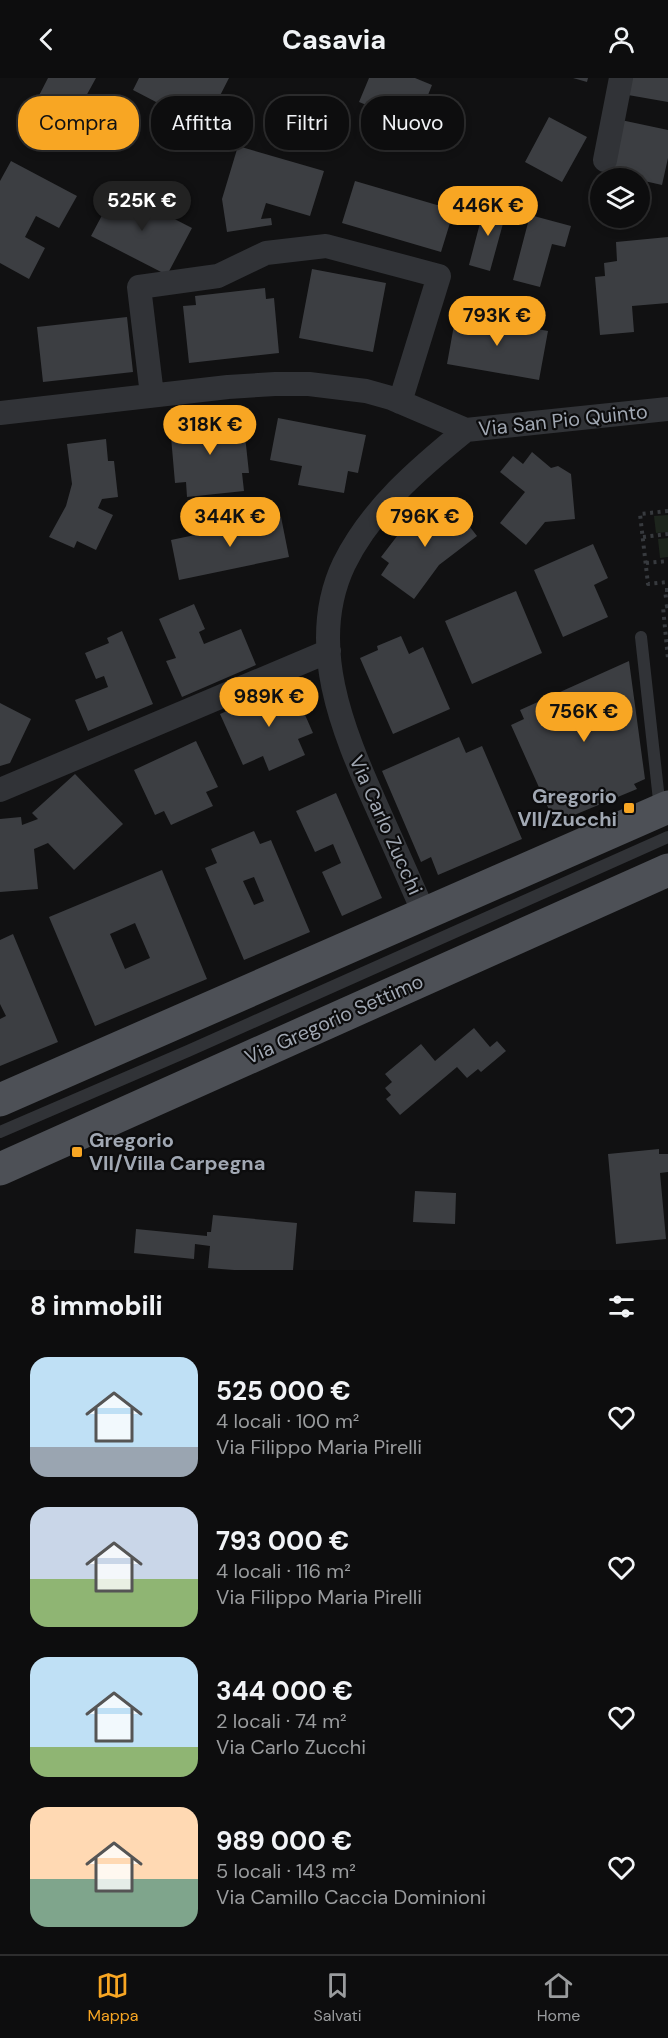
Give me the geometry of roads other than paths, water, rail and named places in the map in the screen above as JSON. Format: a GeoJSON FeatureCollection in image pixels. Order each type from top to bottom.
{"type":"FeatureCollection","features":[{"type":"Feature","properties":{"kind":"main road"},"geometry":{"type":"LineString","coordinates":[[0,1100],[424,913],[665,818]]}},
{"type":"Feature","properties":{"kind":"main road","name":"Via Gregorio Settimo"},"geometry":{"type":"LineString","coordinates":[[0,1169],[668,870]]}},
{"type":"Feature","properties":{"kind":"street"},"geometry":{"type":"LineString","coordinates":[[605,160],[621,78]]}},
{"type":"Feature","properties":{"kind":"street"},"geometry":{"type":"LineString","coordinates":[[152,395],[139,287],[218,276],[266,253],[326,246],[439,276],[400,402]]}},
{"type":"Feature","properties":{"kind":"street","name":"Via San Pio Quinto"},"geometry":{"type":"LineString","coordinates":[[0,413],[252,385],[309,384],[352,388],[400,402],[466,430],[668,409]]}},
{"type":"Feature","properties":{"kind":"street","name":"Via Carlo Zucchi"},"geometry":{"type":"LineString","coordinates":[[424,913],[345,732],[332,684],[328,651],[329,621],[335,588],[356,542],[402,486],[466,430]]}},
{"type":"Feature","properties":{"kind":"street"},"geometry":{"type":"LineString","coordinates":[[0,790],[328,651]]}},
{"type":"Feature","properties":{"kind":"lane"},"geometry":{"type":"LineString","coordinates":[[641,638],[665,818]]}},
{"type":"Feature","properties":{"kind":"lane","name":"Via Gregorio Settimo"},"geometry":{"type":"LineString","coordinates":[[0,1132],[188,1051],[665,818]]}},
{"type":"Feature","properties":{"kind":"place","name":"Gregorio VII/Zucchi"},"geometry":{"type":"Point","coordinates":[629,808]}},
{"type":"Feature","properties":{"kind":"place","name":"Gregorio VII/Villa Carpegna"},"geometry":{"type":"Point","coordinates":[77,1152]}}]}
